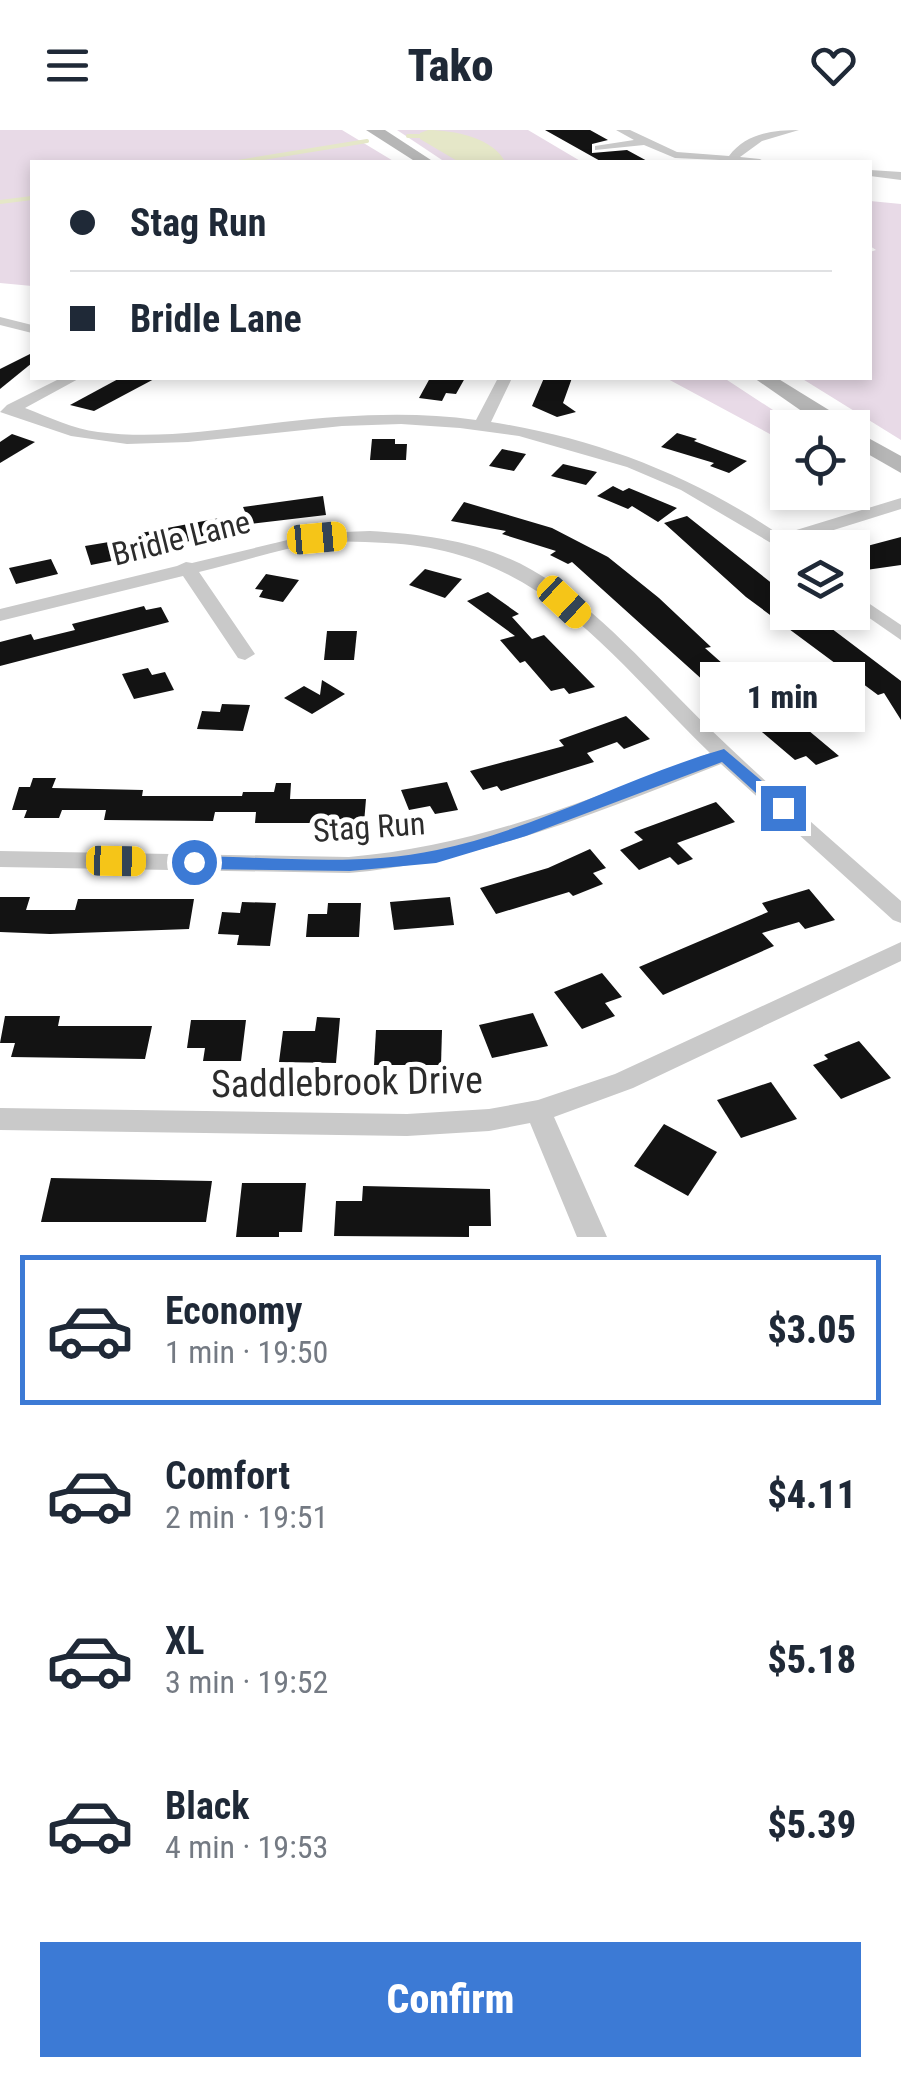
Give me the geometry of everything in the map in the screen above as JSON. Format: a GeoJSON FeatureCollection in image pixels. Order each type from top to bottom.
{"type":"FeatureCollection","features":[{"type":"Feature","properties":{"kind":"main road"},"geometry":{"type":"LineString","coordinates":[[374,130],[423,160]]}},
{"type":"Feature","properties":{"kind":"main road"},"geometry":{"type":"LineString","coordinates":[[767,380],[814,410]]}},
{"type":"Feature","properties":{"kind":"main road"},"geometry":{"type":"LineString","coordinates":[[870,446],[901,466]]}},
{"type":"Feature","properties":{"kind":"street"},"geometry":{"type":"LineString","coordinates":[[622,130],[675,155],[722,160]]}},
{"type":"Feature","properties":{"kind":"street"},"geometry":{"type":"LineString","coordinates":[[746,130],[761,137]]}},
{"type":"Feature","properties":{"kind":"street"},"geometry":{"type":"LineString","coordinates":[[732,160],[737,149],[761,137],[794,130]]}},
{"type":"Feature","properties":{"kind":"street"},"geometry":{"type":"LineString","coordinates":[[598,148],[643,142]]}},
{"type":"Feature","properties":{"kind":"street"},"geometry":{"type":"LineString","coordinates":[[872,173],[901,176]]}},
{"type":"Feature","properties":{"kind":"street"},"geometry":{"type":"LineString","coordinates":[[0,321],[30,328]]}},
{"type":"Feature","properties":{"kind":"street"},"geometry":{"type":"LineString","coordinates":[[6,411],[68,380]]}},
{"type":"Feature","properties":{"kind":"street"},"geometry":{"type":"LineString","coordinates":[[480,426],[503,380]]}},
{"type":"Feature","properties":{"kind":"street"},"geometry":{"type":"LineString","coordinates":[[6,411],[70,430],[116,438],[360,420],[480,426],[574,444],[642,466],[710,496],[770,536]]}},
{"type":"Feature","properties":{"kind":"street"},"geometry":{"type":"LineString","coordinates":[[825,530],[901,503]]}},
{"type":"Feature","properties":{"kind":"street","name":"Bridle Lane"},"geometry":{"type":"LineString","coordinates":[[0,615],[283,544],[342,536],[418,540],[486,556],[524,573],[564,602],[724,755],[901,914]]}},
{"type":"Feature","properties":{"kind":"street"},"geometry":{"type":"LineString","coordinates":[[186,568],[245,654]]}},
{"type":"Feature","properties":{"kind":"street"},"geometry":{"type":"LineString","coordinates":[[870,611],[901,634]]}},
{"type":"Feature","properties":{"kind":"street","name":"Stag Run"},"geometry":{"type":"LineString","coordinates":[[0,859],[350,865],[420,859],[520,832],[724,755]]}},
{"type":"Feature","properties":{"kind":"street","name":"Saddlebrook Drive"},"geometry":{"type":"LineString","coordinates":[[0,1118],[407,1125],[489,1120],[538,1111],[624,1081],[901,951]]}},
{"type":"Feature","properties":{"kind":"street"},"geometry":{"type":"LineString","coordinates":[[538,1111],[592,1237]]}},
{"type":"Feature","properties":{"kind":"shaded area"},"geometry":{"type":"Polygon","coordinates":[[[0,130],[342,130],[392,160],[30,160],[30,286],[0,283],[0,130]]]}},
{"type":"Feature","properties":{"kind":"shaded area"},"geometry":{"type":"Polygon","coordinates":[[[397,130],[528,130],[579,160],[442,160],[397,130]]]}},
{"type":"Feature","properties":{"kind":"shaded area"},"geometry":{"type":"Polygon","coordinates":[[[449,132],[482,141],[504,160],[456,160],[420,139],[420,133],[449,132]]]}},
{"type":"Feature","properties":{"kind":"shaded area"},"geometry":{"type":"Polygon","coordinates":[[[872,201],[901,204],[901,440],[870,421],[870,410],[853,410],[804,380],[872,380],[872,251],[876,250],[872,247],[872,201]]]}},
{"type":"Feature","properties":{"kind":"shaded area"},"geometry":{"type":"Polygon","coordinates":[[[670,380],[727,380],[773,410],[770,434],[670,380]]]}},
{"type":"Feature","properties":{"kind":"building"},"geometry":{"type":"Polygon","coordinates":[[[545,130],[590,130],[608,140],[592,144],[592,153],[627,150],[645,160],[598,160],[545,130]]]}},
{"type":"Feature","properties":{"kind":"building"},"geometry":{"type":"Polygon","coordinates":[[[30,354],[30,365],[0,389],[0,369],[30,354]]]}},
{"type":"Feature","properties":{"kind":"building"},"geometry":{"type":"Polygon","coordinates":[[[116,380],[152,380],[94,411],[70,405],[116,380]]]}},
{"type":"Feature","properties":{"kind":"building"},"geometry":{"type":"Polygon","coordinates":[[[429,380],[464,380],[456,394],[446,393],[442,401],[419,398],[429,380]]]}},
{"type":"Feature","properties":{"kind":"building"},"geometry":{"type":"Polygon","coordinates":[[[543,380],[571,380],[563,403],[576,412],[557,417],[532,406],[543,380]]]}},
{"type":"Feature","properties":{"kind":"building"},"geometry":{"type":"Polygon","coordinates":[[[677,433],[747,461],[729,473],[710,466],[714,463],[661,447],[677,433]]]}},
{"type":"Feature","properties":{"kind":"building"},"geometry":{"type":"Polygon","coordinates":[[[12,434],[35,442],[0,463],[0,442],[12,434]]]}},
{"type":"Feature","properties":{"kind":"building"},"geometry":{"type":"Polygon","coordinates":[[[372,439],[395,439],[395,444],[407,444],[406,460],[370,460],[372,439]]]}},
{"type":"Feature","properties":{"kind":"building"},"geometry":{"type":"Polygon","coordinates":[[[502,449],[526,454],[514,471],[489,466],[502,449]]]}},
{"type":"Feature","properties":{"kind":"building"},"geometry":{"type":"Polygon","coordinates":[[[563,464],[597,472],[586,485],[551,476],[563,464]]]}},
{"type":"Feature","properties":{"kind":"building"},"geometry":{"type":"Polygon","coordinates":[[[613,486],[623,491],[629,488],[677,508],[658,522],[632,506],[628,509],[597,496],[613,486]]]}},
{"type":"Feature","properties":{"kind":"building"},"geometry":{"type":"Polygon","coordinates":[[[323,496],[326,515],[250,524],[243,507],[323,496]]]}},
{"type":"Feature","properties":{"kind":"building"},"geometry":{"type":"Polygon","coordinates":[[[464,502],[552,528],[608,557],[659,598],[711,647],[705,648],[759,696],[765,694],[839,756],[816,765],[806,756],[795,760],[743,716],[754,711],[726,688],[716,692],[572,562],[568,564],[550,555],[556,551],[502,534],[506,531],[451,521],[464,502]]]}},
{"type":"Feature","properties":{"kind":"building"},"geometry":{"type":"Polygon","coordinates":[[[687,516],[770,582],[770,615],[746,597],[664,523],[687,516]]]}},
{"type":"Feature","properties":{"kind":"building"},"geometry":{"type":"Polygon","coordinates":[[[225,517],[234,531],[150,550],[141,533],[225,517]]]}},
{"type":"Feature","properties":{"kind":"building"},"geometry":{"type":"Polygon","coordinates":[[[901,537],[901,565],[870,569],[870,545],[901,537]]]}},
{"type":"Feature","properties":{"kind":"building"},"geometry":{"type":"Polygon","coordinates":[[[109,542],[116,560],[91,565],[85,546],[109,542]]]}},
{"type":"Feature","properties":{"kind":"building"},"geometry":{"type":"Polygon","coordinates":[[[51,559],[58,574],[16,584],[9,568],[51,559]]]}},
{"type":"Feature","properties":{"kind":"building"},"geometry":{"type":"Polygon","coordinates":[[[425,569],[462,579],[445,598],[409,585],[425,569]]]}},
{"type":"Feature","properties":{"kind":"building"},"geometry":{"type":"Polygon","coordinates":[[[266,574],[299,580],[283,602],[259,597],[263,590],[255,589],[266,574]]]}},
{"type":"Feature","properties":{"kind":"building"},"geometry":{"type":"Polygon","coordinates":[[[488,592],[519,614],[512,617],[532,639],[544,635],[595,687],[569,694],[564,688],[551,691],[500,640],[515,636],[467,601],[488,592]]]}},
{"type":"Feature","properties":{"kind":"building"},"geometry":{"type":"Polygon","coordinates":[[[144,606],[146,610],[161,607],[169,622],[0,666],[0,642],[31,634],[34,640],[75,630],[72,624],[144,606]]]}},
{"type":"Feature","properties":{"kind":"building"},"geometry":{"type":"Polygon","coordinates":[[[790,630],[834,630],[901,681],[901,720],[884,693],[878,695],[790,630]]]}},
{"type":"Feature","properties":{"kind":"building"},"geometry":{"type":"Polygon","coordinates":[[[327,631],[357,631],[354,660],[324,660],[327,631]]]}},
{"type":"Feature","properties":{"kind":"building"},"geometry":{"type":"Polygon","coordinates":[[[148,668],[152,675],[165,672],[174,690],[134,699],[122,674],[148,668]]]}},
{"type":"Feature","properties":{"kind":"building"},"geometry":{"type":"Polygon","coordinates":[[[322,680],[345,694],[312,714],[284,698],[304,686],[320,695],[322,680]]]}},
{"type":"Feature","properties":{"kind":"building"},"geometry":{"type":"Polygon","coordinates":[[[222,704],[250,705],[243,731],[197,729],[202,711],[220,712],[222,704]]]}},
{"type":"Feature","properties":{"kind":"building"},"geometry":{"type":"Polygon","coordinates":[[[626,716],[650,739],[624,749],[617,742],[587,753],[594,762],[501,791],[497,786],[483,790],[470,771],[564,746],[559,740],[626,716]]]}},
{"type":"Feature","properties":{"kind":"building"},"geometry":{"type":"Polygon","coordinates":[[[33,778],[56,778],[52,788],[143,790],[142,796],[242,796],[243,792],[274,792],[276,783],[291,783],[290,799],[366,799],[364,823],[255,823],[256,812],[215,812],[213,821],[104,820],[106,810],[62,810],[59,818],[24,818],[27,810],[12,810],[19,787],[30,787],[33,778]]]}},
{"type":"Feature","properties":{"kind":"building"},"geometry":{"type":"Polygon","coordinates":[[[447,782],[458,810],[435,814],[430,806],[409,810],[401,790],[447,782]]]}},
{"type":"Feature","properties":{"kind":"building"},"geometry":{"type":"Polygon","coordinates":[[[716,802],[735,822],[677,843],[693,859],[678,865],[670,857],[639,870],[620,850],[643,840],[634,832],[716,802]]]}},
{"type":"Feature","properties":{"kind":"building"},"geometry":{"type":"Polygon","coordinates":[[[590,849],[606,868],[593,873],[603,884],[573,896],[569,892],[496,914],[480,888],[548,868],[590,849]]]}},
{"type":"Feature","properties":{"kind":"building"},"geometry":{"type":"Polygon","coordinates":[[[809,889],[835,920],[805,929],[799,922],[762,933],[774,946],[663,995],[639,967],[768,912],[762,903],[809,889]]]}},
{"type":"Feature","properties":{"kind":"building"},"geometry":{"type":"Polygon","coordinates":[[[0,897],[30,897],[26,910],[75,910],[78,899],[194,899],[189,929],[50,934],[0,932],[0,897]]]}},
{"type":"Feature","properties":{"kind":"building"},"geometry":{"type":"Polygon","coordinates":[[[450,897],[454,925],[394,930],[390,902],[450,897]]]}},
{"type":"Feature","properties":{"kind":"building"},"geometry":{"type":"Polygon","coordinates":[[[242,902],[276,903],[270,946],[237,945],[239,935],[218,934],[222,912],[240,913],[242,902]]]}},
{"type":"Feature","properties":{"kind":"building"},"geometry":{"type":"Polygon","coordinates":[[[328,903],[361,903],[359,937],[306,937],[308,914],[327,914],[328,903]]]}},
{"type":"Feature","properties":{"kind":"building"},"geometry":{"type":"Polygon","coordinates":[[[602,973],[622,997],[605,1003],[615,1016],[582,1029],[554,992],[602,973]]]}},
{"type":"Feature","properties":{"kind":"building"},"geometry":{"type":"Polygon","coordinates":[[[533,1013],[548,1046],[492,1058],[479,1025],[533,1013]]]}},
{"type":"Feature","properties":{"kind":"building"},"geometry":{"type":"Polygon","coordinates":[[[5,1016],[60,1016],[58,1026],[152,1026],[145,1059],[11,1057],[15,1043],[0,1043],[5,1016]]]}},
{"type":"Feature","properties":{"kind":"building"},"geometry":{"type":"Polygon","coordinates":[[[317,1017],[340,1018],[336,1063],[279,1062],[283,1031],[315,1031],[317,1017]]]}},
{"type":"Feature","properties":{"kind":"building"},"geometry":{"type":"Polygon","coordinates":[[[191,1020],[246,1020],[241,1061],[203,1061],[205,1048],[187,1048],[191,1020]]]}},
{"type":"Feature","properties":{"kind":"building"},"geometry":{"type":"Polygon","coordinates":[[[376,1030],[442,1030],[441,1065],[374,1065],[376,1030]]]}},
{"type":"Feature","properties":{"kind":"building"},"geometry":{"type":"Polygon","coordinates":[[[859,1041],[891,1078],[841,1099],[813,1065],[828,1059],[824,1055],[859,1041]]]}},
{"type":"Feature","properties":{"kind":"building"},"geometry":{"type":"Polygon","coordinates":[[[771,1082],[797,1119],[741,1138],[717,1100],[771,1082]]]}},
{"type":"Feature","properties":{"kind":"building"},"geometry":{"type":"Polygon","coordinates":[[[664,1124],[717,1152],[688,1196],[634,1166],[664,1124]]]}},
{"type":"Feature","properties":{"kind":"building"},"geometry":{"type":"Polygon","coordinates":[[[51,1178],[212,1181],[206,1222],[41,1222],[51,1178]]]}},
{"type":"Feature","properties":{"kind":"building"},"geometry":{"type":"Polygon","coordinates":[[[242,1183],[306,1183],[302,1232],[279,1232],[279,1237],[236,1237],[242,1183]]]}},
{"type":"Feature","properties":{"kind":"building"},"geometry":{"type":"Polygon","coordinates":[[[363,1186],[490,1189],[491,1226],[469,1226],[469,1237],[334,1236],[336,1201],[362,1201],[363,1186]]]}},
{"type":"Feature","properties":{"kind":"waterway"},"geometry":{"type":"LineString","coordinates":[[408,136],[426,136]]}},
{"type":"Feature","properties":{"kind":"waterway"},"geometry":{"type":"LineString","coordinates":[[250,160],[367,141]]}},
{"type":"Feature","properties":{"kind":"waterway"},"geometry":{"type":"LineString","coordinates":[[0,202],[30,198]]}},
{"type":"Feature","properties":{"kind":"route"},"geometry":{"type":"LineString","coordinates":[[194,862],[350,865],[436,857],[520,832],[724,755],[783,808]]}}]}
